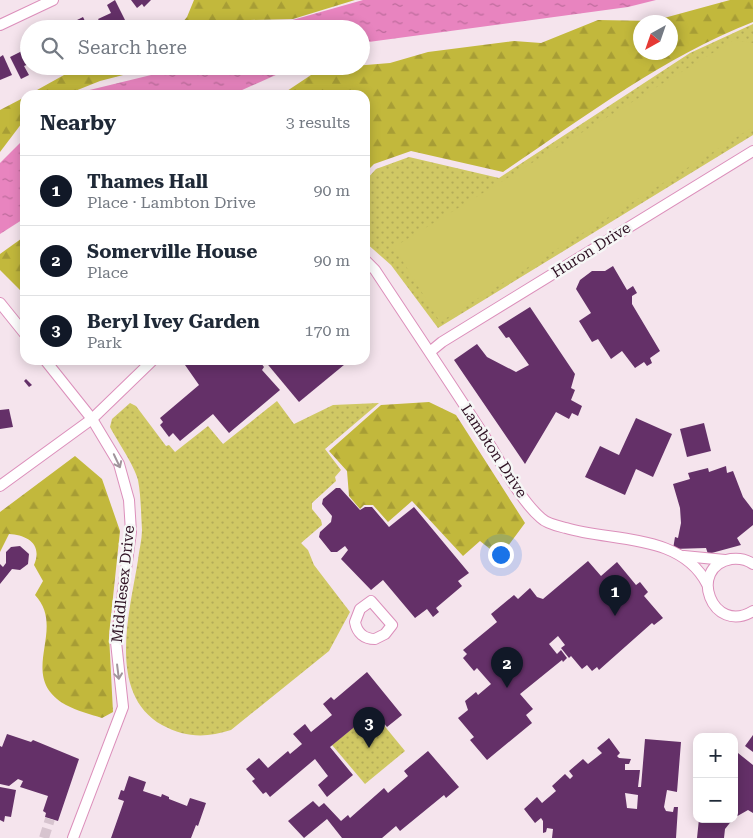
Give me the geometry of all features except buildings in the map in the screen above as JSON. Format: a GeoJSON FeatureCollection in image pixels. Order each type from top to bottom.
{"type":"FeatureCollection","features":[{"type":"Feature","properties":{"kind":"street"},"geometry":{"type":"LineString","coordinates":[[0,26],[52,0]]}},
{"type":"Feature","properties":{"kind":"street","name":"Huron Drive"},"geometry":{"type":"LineString","coordinates":[[431,351],[442,342],[753,151]]}},
{"type":"Feature","properties":{"kind":"street","name":"Lambton Drive"},"geometry":{"type":"LineString","coordinates":[[370,265],[431,351],[519,489],[542,520],[584,533],[625,538],[684,556],[725,560],[743,559],[753,564]]}},
{"type":"Feature","properties":{"kind":"street"},"geometry":{"type":"LineString","coordinates":[[0,303],[20,328]]}},
{"type":"Feature","properties":{"kind":"street","name":"Middlesex Drive"},"geometry":{"type":"LineString","coordinates":[[49,365],[92,419],[119,464],[129,500],[131,532],[116,642],[123,708],[73,838]]}},
{"type":"Feature","properties":{"kind":"street"},"geometry":{"type":"LineString","coordinates":[[0,486],[92,419],[148,365]]}},
{"type":"Feature","properties":{"kind":"street","name":"Lambton Drive"},"geometry":{"type":"LineString","coordinates":[[684,556],[698,567],[707,586],[711,601],[718,610],[728,615],[739,616],[753,611]]}},
{"type":"Feature","properties":{"kind":"street"},"geometry":{"type":"LineString","coordinates":[[707,586],[710,575],[717,565],[725,560]]}},
{"type":"Feature","properties":{"kind":"shaded area"},"geometry":{"type":"Polygon","coordinates":[[[753,24],[753,135],[438,328],[391,265],[370,246],[370,176],[376,169],[409,157],[499,178],[690,53],[753,24]]]}},
{"type":"Feature","properties":{"kind":"shaded area"},"geometry":{"type":"Polygon","coordinates":[[[734,40],[753,43],[753,127],[440,322],[394,247],[734,40]]]}},
{"type":"Feature","properties":{"kind":"shaded area"},"geometry":{"type":"Polygon","coordinates":[[[277,401],[294,424],[333,405],[379,403],[325,449],[341,470],[335,477],[336,481],[312,503],[312,509],[321,520],[322,525],[301,543],[308,550],[314,565],[350,612],[329,651],[231,730],[205,735],[179,732],[162,725],[145,711],[133,693],[128,672],[126,650],[127,626],[142,538],[141,505],[136,474],[110,427],[112,419],[130,403],[136,406],[166,446],[169,445],[175,452],[208,426],[223,444],[277,401]]]}},
{"type":"Feature","properties":{"kind":"shaded area"},"geometry":{"type":"Polygon","coordinates":[[[373,712],[405,751],[365,784],[332,745],[373,712]]]}},
{"type":"Feature","properties":{"kind":"green space"},"geometry":{"type":"Polygon","coordinates":[[[194,0],[355,0],[293,19],[184,20],[194,0]]]}},
{"type":"Feature","properties":{"kind":"green space"},"geometry":{"type":"Polygon","coordinates":[[[730,0],[753,0],[753,22],[678,58],[678,15],[675,15],[730,0]]]}},
{"type":"Feature","properties":{"kind":"green space"},"geometry":{"type":"Polygon","coordinates":[[[598,20],[633,21],[633,60],[675,60],[624,90],[503,172],[411,151],[374,164],[370,168],[370,90],[288,90],[311,75],[370,75],[370,65],[390,63],[428,52],[514,41],[541,43],[598,20]]]}},
{"type":"Feature","properties":{"kind":"green space"},"geometry":{"type":"Polygon","coordinates":[[[64,75],[123,75],[100,81],[78,90],[37,90],[64,75]]]}},
{"type":"Feature","properties":{"kind":"green space"},"geometry":{"type":"Polygon","coordinates":[[[20,100],[20,126],[0,152],[0,110],[20,100]]]}},
{"type":"Feature","properties":{"kind":"green space"},"geometry":{"type":"Polygon","coordinates":[[[20,240],[20,290],[0,270],[0,254],[20,240]]]}},
{"type":"Feature","properties":{"kind":"green space"},"geometry":{"type":"Polygon","coordinates":[[[429,402],[456,415],[525,523],[500,557],[480,541],[463,556],[412,501],[388,522],[373,505],[364,505],[360,509],[349,496],[347,471],[329,451],[381,405],[429,402]]]}},
{"type":"Feature","properties":{"kind":"green space"},"geometry":{"type":"Polygon","coordinates":[[[75,456],[102,479],[120,531],[109,635],[113,712],[102,718],[66,705],[51,693],[44,680],[42,667],[47,623],[44,609],[35,595],[43,581],[34,565],[36,558],[35,546],[22,536],[9,534],[0,552],[0,512],[75,456]]]}},
{"type":"Feature","properties":{"kind":"water"},"geometry":{"type":"Polygon","coordinates":[[[363,0],[656,0],[628,7],[370,42],[370,20],[293,20],[363,0]]]}},
{"type":"Feature","properties":{"kind":"water"},"geometry":{"type":"Polygon","coordinates":[[[151,75],[276,75],[242,90],[90,90],[151,75]]]}},
{"type":"Feature","properties":{"kind":"water"},"geometry":{"type":"Polygon","coordinates":[[[20,143],[20,221],[0,234],[0,163],[20,143]]]}},
{"type":"Feature","properties":{"kind":"tunnel"},"geometry":{"type":"LineString","coordinates":[[44,838],[50,819]]}},
{"type":"Feature","properties":{"kind":"place","name":"Thames Hall"},"geometry":{"type":"Point","coordinates":[615,616]}},
{"type":"Feature","properties":{"kind":"place","name":"Somerville House"},"geometry":{"type":"Point","coordinates":[507,688]}},
{"type":"Feature","properties":{"kind":"place","name":"Beryl Ivey Garden"},"geometry":{"type":"Point","coordinates":[369,748]}}]}
